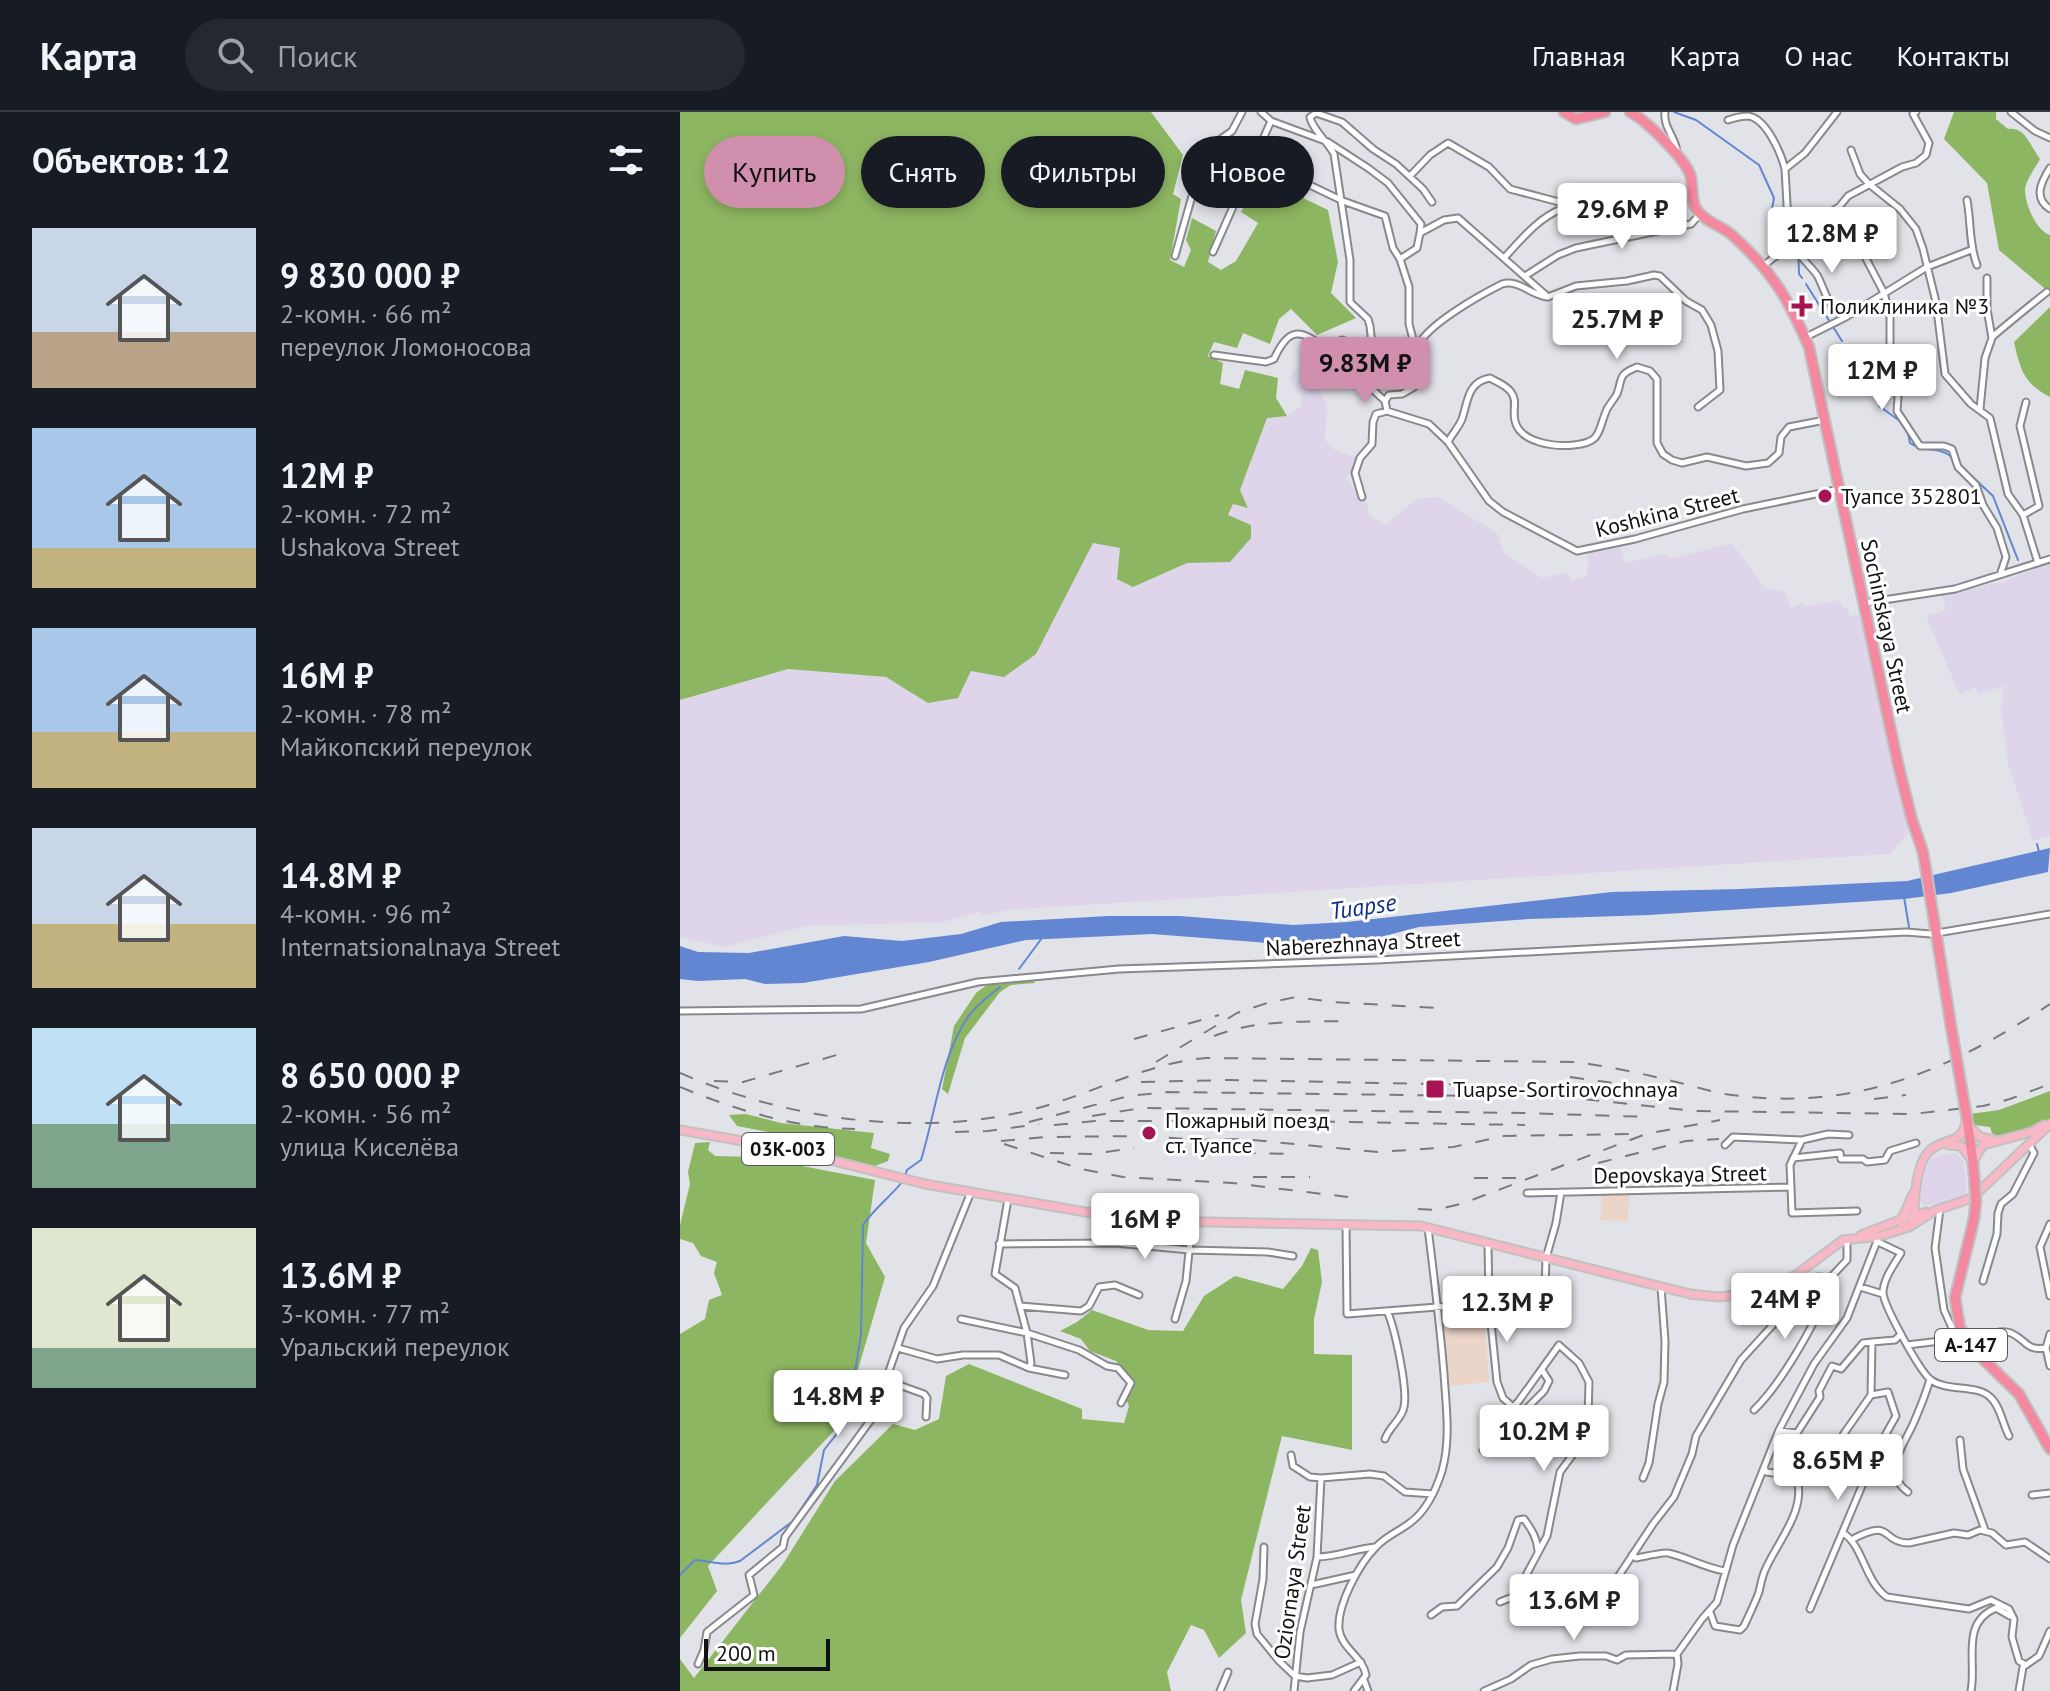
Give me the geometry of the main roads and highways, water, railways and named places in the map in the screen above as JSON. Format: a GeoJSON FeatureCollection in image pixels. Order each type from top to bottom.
{"type":"FeatureCollection","features":[{"type":"Feature","properties":{"kind":"highway"},"geometry":{"type":"LineString","coordinates":[[1564,112],[1576,119],[1605,112]]}},
{"type":"Feature","properties":{"kind":"highway","name":"Sochinskaya Street"},"geometry":{"type":"LineString","coordinates":[[1630,112],[1641,118],[1689,170],[1693,201],[1700,214],[1731,233],[1782,289],[1805,338],[1841,488],[1905,792],[1925,852],[1967,1119]]}},
{"type":"Feature","properties":{"kind":"highway","name":"А-147"},"geometry":{"type":"LineString","coordinates":[[1967,1119],[1976,1201],[1955,1298],[1960,1328],[1980,1356],[2019,1394],[2050,1449]]}},
{"type":"Feature","properties":{"kind":"main road"},"geometry":{"type":"LineString","coordinates":[[1967,1119],[1980,1137],[2002,1138],[2017,1148],[2015,1157]]}},
{"type":"Feature","properties":{"kind":"main road"},"geometry":{"type":"LineString","coordinates":[[1909,1227],[1904,1226],[1902,1219],[1928,1152],[1961,1135],[1967,1119]]}},
{"type":"Feature","properties":{"kind":"main road"},"geometry":{"type":"LineString","coordinates":[[1939,1145],[1961,1146],[1973,1162],[1979,1148],[2050,1123]]}},
{"type":"Feature","properties":{"kind":"main road"},"geometry":{"type":"LineString","coordinates":[[1859,1237],[1902,1219],[1972,1198],[2050,1123]]}},
{"type":"Feature","properties":{"kind":"main road","name":"03К-003"},"geometry":{"type":"LineString","coordinates":[[680,1130],[782,1148],[909,1180],[1123,1217],[1428,1228],[1709,1297],[1762,1292],[1796,1275],[1835,1245],[1859,1237]]}},
{"type":"Feature","properties":{"kind":"main road"},"geometry":{"type":"LineString","coordinates":[[2020,1134],[2028,1144]]}},
{"type":"Feature","properties":{"kind":"main road"},"geometry":{"type":"LineString","coordinates":[[1916,1188],[1918,1205],[1933,1211]]}},
{"type":"Feature","properties":{"kind":"main road"},"geometry":{"type":"LineString","coordinates":[[1909,1227],[1914,1221],[1916,1188]]}},
{"type":"Feature","properties":{"kind":"main road"},"geometry":{"type":"LineString","coordinates":[[1859,1237],[1879,1239],[1909,1227],[1933,1211]]}},
{"type":"Feature","properties":{"kind":"water"},"geometry":{"type":"Polygon","coordinates":[[[2050,848],[2048,872],[1951,893],[1904,899],[1419,927],[1369,940],[1281,944],[1152,934],[1026,940],[929,962],[803,983],[680,979],[680,946],[698,952],[749,953],[844,936],[902,941],[961,934],[1001,922],[1108,916],[1180,916],[1293,925],[1347,922],[1612,892],[1907,881],[2050,848]]]}},
{"type":"Feature","properties":{"kind":"waterway"},"geometry":{"type":"LineString","coordinates":[[1674,112],[1696,120],[1759,165],[1774,198],[1769,225],[1798,241],[1799,274],[1802,278]]}},
{"type":"Feature","properties":{"kind":"waterway"},"geometry":{"type":"LineString","coordinates":[[1806,284],[1842,341]]}},
{"type":"Feature","properties":{"kind":"waterway"},"geometry":{"type":"LineString","coordinates":[[1879,406],[1904,424]]}},
{"type":"Feature","properties":{"kind":"waterway"},"geometry":{"type":"LineString","coordinates":[[1908,433],[1910,443],[1915,446],[1943,452],[1953,458]]}},
{"type":"Feature","properties":{"kind":"waterway"},"geometry":{"type":"LineString","coordinates":[[1961,466],[1993,496],[2018,560]]}},
{"type":"Feature","properties":{"kind":"waterway"},"geometry":{"type":"LineString","coordinates":[[2037,844],[2039,852]]}},
{"type":"Feature","properties":{"kind":"waterway"},"geometry":{"type":"LineString","coordinates":[[1904,897],[1909,927]]}},
{"type":"Feature","properties":{"kind":"waterway"},"geometry":{"type":"LineString","coordinates":[[1019,969],[1042,938]]}},
{"type":"Feature","properties":{"kind":"waterway"},"geometry":{"type":"LineString","coordinates":[[905,1176],[907,1170],[921,1160],[945,1068],[959,1032],[974,1009],[1000,987]]}},
{"type":"Feature","properties":{"kind":"waterway"},"geometry":{"type":"LineString","coordinates":[[680,1575],[695,1560],[723,1564],[740,1561],[793,1521],[817,1485],[824,1450],[847,1421],[861,1335],[863,1225],[902,1182]]}},
{"type":"Feature","properties":{"kind":"railway"},"geometry":{"type":"LineString","coordinates":[[1156,1062],[1237,1013],[1296,997],[1437,1008]]}},
{"type":"Feature","properties":{"kind":"railway"},"geometry":{"type":"LineString","coordinates":[[680,1073],[765,1103],[856,1120],[903,1123],[949,1122],[1038,1108],[1142,1072],[1206,1058],[1577,1062],[1725,1094],[1815,1098],[1896,1082],[1935,1067],[1974,1049],[2050,1004]]}},
{"type":"Feature","properties":{"kind":"railway"},"geometry":{"type":"LineString","coordinates":[[1134,1039],[1219,1015]]}},
{"type":"Feature","properties":{"kind":"railway"},"geometry":{"type":"LineString","coordinates":[[1214,1036],[1264,1024],[1350,1021]]}},
{"type":"Feature","properties":{"kind":"railway"},"geometry":{"type":"LineString","coordinates":[[714,1081],[743,1082],[840,1054]]}},
{"type":"Feature","properties":{"kind":"railway"},"geometry":{"type":"LineString","coordinates":[[1570,1077],[1673,1091]]}},
{"type":"Feature","properties":{"kind":"railway"},"geometry":{"type":"LineString","coordinates":[[1141,1082],[1230,1080],[1581,1087]]}},
{"type":"Feature","properties":{"kind":"railway"},"geometry":{"type":"LineString","coordinates":[[1029,1122],[1129,1096],[1168,1092],[1565,1097],[1695,1111],[1913,1114],[1983,1106],[2050,1084]]}},
{"type":"Feature","properties":{"kind":"railway"},"geometry":{"type":"LineString","coordinates":[[680,1087],[766,1116],[810,1125],[855,1129]]}},
{"type":"Feature","properties":{"kind":"railway"},"geometry":{"type":"LineString","coordinates":[[1874,1099],[1906,1095]]}},
{"type":"Feature","properties":{"kind":"railway"},"geometry":{"type":"LineString","coordinates":[[1092,1116],[1142,1108],[1651,1117]]}},
{"type":"Feature","properties":{"kind":"railway"},"geometry":{"type":"LineString","coordinates":[[1418,1209],[1436,1210],[1464,1203],[1646,1134],[1720,1120]]}},
{"type":"Feature","properties":{"kind":"railway"},"geometry":{"type":"LineString","coordinates":[[1054,1125],[1095,1121],[1201,1121]]}},
{"type":"Feature","properties":{"kind":"railway"},"geometry":{"type":"LineString","coordinates":[[1293,1121],[1525,1125]]}},
{"type":"Feature","properties":{"kind":"railway"},"geometry":{"type":"LineString","coordinates":[[955,1132],[1039,1124]]}},
{"type":"Feature","properties":{"kind":"railway"},"geometry":{"type":"LineString","coordinates":[[1189,1125],[1305,1127]]}},
{"type":"Feature","properties":{"kind":"railway"},"geometry":{"type":"LineString","coordinates":[[1001,1141],[1046,1137],[1147,1136],[1242,1139],[1378,1152],[1453,1147],[1504,1136],[1632,1134]]}},
{"type":"Feature","properties":{"kind":"railway"},"geometry":{"type":"LineString","coordinates":[[1598,1163],[1686,1141],[1719,1139]]}},
{"type":"Feature","properties":{"kind":"railway"},"geometry":{"type":"LineString","coordinates":[[1004,1144],[1081,1169],[1123,1177],[1232,1183],[1348,1197]]}},
{"type":"Feature","properties":{"kind":"railway"},"geometry":{"type":"LineString","coordinates":[[1214,1147],[1248,1153],[1290,1154]]}},
{"type":"Feature","properties":{"kind":"railway"},"geometry":{"type":"LineString","coordinates":[[1050,1153],[1092,1154],[1134,1148]]}},
{"type":"Feature","properties":{"kind":"railway"},"geometry":{"type":"LineString","coordinates":[[1253,1177],[1310,1177]]}},
{"type":"Feature","properties":{"kind":"railway"},"geometry":{"type":"LineString","coordinates":[[1474,1178],[1517,1178]]}},
{"type":"Feature","properties":{"kind":"place","name":"Поликлиника №3"},"geometry":{"type":"Point","coordinates":[1802,306]}},
{"type":"Feature","properties":{"kind":"place","name":"Туапсе 352801"},"geometry":{"type":"Point","coordinates":[1825,496]}},
{"type":"Feature","properties":{"kind":"place","name":"Tuapse-Sortirovochnaya"},"geometry":{"type":"Point","coordinates":[1435,1089]}},
{"type":"Feature","properties":{"kind":"place","name":"Пожарный поезд ст. Туапсе"},"geometry":{"type":"Point","coordinates":[1149,1133]}},
{"type":"Feature","properties":{"kind":"water label","name":"Tuapse"},"geometry":{"type":"Point","coordinates":[1363,907]}}]}
